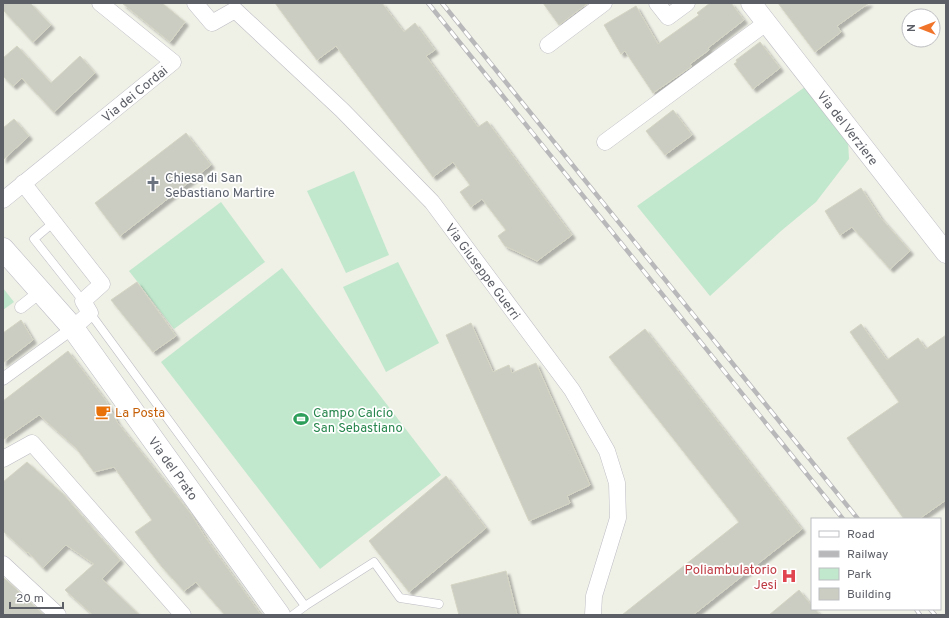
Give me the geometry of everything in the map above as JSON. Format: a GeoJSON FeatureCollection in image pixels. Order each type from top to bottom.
{"type":"FeatureCollection","features":[{"type":"Feature","properties":{"kind":"main road","name":"Via del Prato"},"geometry":{"type":"LineString","coordinates":[[3,249],[73,328],[279,615]]}},
{"type":"Feature","properties":{"kind":"street","name":"Via dei Cordai"},"geometry":{"type":"LineString","coordinates":[[24,183],[172,62],[100,3]]}},
{"type":"Feature","properties":{"kind":"street","name":"Via Giuseppe Guerri"},"geometry":{"type":"LineString","coordinates":[[195,3],[212,24],[235,10],[342,110],[432,202],[572,390],[607,451],[618,483],[618,518],[594,596],[593,615]]}},
{"type":"Feature","properties":{"kind":"street"},"geometry":{"type":"LineString","coordinates":[[548,44],[604,3]]}},
{"type":"Feature","properties":{"kind":"street"},"geometry":{"type":"LineString","coordinates":[[657,3],[668,17],[687,3]]}},
{"type":"Feature","properties":{"kind":"street","name":"Via del Verziere"},"geometry":{"type":"LineString","coordinates":[[751,3],[946,253]]}},
{"type":"Feature","properties":{"kind":"street"},"geometry":{"type":"LineString","coordinates":[[605,142],[766,23]]}},
{"type":"Feature","properties":{"kind":"street"},"geometry":{"type":"LineString","coordinates":[[3,200],[24,183],[102,284],[73,328],[3,379]]}},
{"type":"Feature","properties":{"kind":"street"},"geometry":{"type":"LineString","coordinates":[[21,307],[40,292]]}},
{"type":"Feature","properties":{"kind":"street"},"geometry":{"type":"LineString","coordinates":[[3,459],[32,443],[183,615]]}},
{"type":"Feature","properties":{"kind":"street"},"geometry":{"type":"LineString","coordinates":[[3,564],[58,615]]}},
{"type":"Feature","properties":{"kind":"lane"},"geometry":{"type":"LineString","coordinates":[[54,222],[34,239],[86,307],[305,606]]}},
{"type":"Feature","properties":{"kind":"lane"},"geometry":{"type":"LineString","coordinates":[[293,615],[374,562],[400,598],[439,604]]}},
{"type":"Feature","properties":{"kind":"green space"},"geometry":{"type":"Polygon","coordinates":[[[805,87],[848,141],[849,159],[816,202],[781,231],[710,296],[637,206],[805,87]]]}},
{"type":"Feature","properties":{"kind":"green space"},"geometry":{"type":"Polygon","coordinates":[[[354,171],[389,255],[346,273],[307,191],[354,171]]]}},
{"type":"Feature","properties":{"kind":"green space"},"geometry":{"type":"Polygon","coordinates":[[[221,202],[265,262],[174,329],[129,271],[221,202]]]}},
{"type":"Feature","properties":{"kind":"green space"},"geometry":{"type":"Polygon","coordinates":[[[398,262],[439,343],[386,372],[343,287],[398,262]]]}},
{"type":"Feature","properties":{"kind":"green space","name":"Campo Calcio San Sebastiano"},"geometry":{"type":"Polygon","coordinates":[[[282,268],[441,475],[320,569],[161,362],[282,268]]]}},
{"type":"Feature","properties":{"kind":"green space"},"geometry":{"type":"Polygon","coordinates":[[[3,288],[14,302],[3,310],[3,288]]]}},
{"type":"Feature","properties":{"kind":"building"},"geometry":{"type":"Polygon","coordinates":[[[3,3],[30,3],[51,25],[33,42],[3,10],[3,3]]]}},
{"type":"Feature","properties":{"kind":"building"},"geometry":{"type":"Polygon","coordinates":[[[122,3],[162,3],[185,22],[170,42],[122,3]]]}},
{"type":"Feature","properties":{"kind":"building"},"geometry":{"type":"Polygon","coordinates":[[[275,3],[382,3],[404,32],[415,23],[435,50],[426,56],[478,127],[487,121],[572,235],[537,261],[505,246],[498,236],[506,230],[482,199],[471,207],[460,192],[470,185],[453,162],[433,177],[336,46],[317,60],[275,3]]]}},
{"type":"Feature","properties":{"kind":"building"},"geometry":{"type":"Polygon","coordinates":[[[543,3],[588,3],[559,25],[543,3]]]}},
{"type":"Feature","properties":{"kind":"building"},"geometry":{"type":"Polygon","coordinates":[[[710,3],[731,3],[744,20],[708,48],[709,50],[690,64],[692,66],[653,93],[625,51],[621,54],[604,25],[636,6],[658,44],[699,15],[697,13],[710,3]]]}},
{"type":"Feature","properties":{"kind":"building"},"geometry":{"type":"Polygon","coordinates":[[[778,3],[869,3],[837,26],[841,32],[815,52],[778,3]]]}},
{"type":"Feature","properties":{"kind":"building"},"geometry":{"type":"Polygon","coordinates":[[[760,42],[780,68],[753,89],[734,64],[737,62],[736,60],[760,42]]]}},
{"type":"Feature","properties":{"kind":"building"},"geometry":{"type":"Polygon","coordinates":[[[17,46],[51,83],[80,56],[95,73],[54,112],[22,78],[13,86],[3,76],[3,58],[17,46]]]}},
{"type":"Feature","properties":{"kind":"building"},"geometry":{"type":"Polygon","coordinates":[[[673,110],[692,135],[665,155],[646,131],[673,110]]]}},
{"type":"Feature","properties":{"kind":"building"},"geometry":{"type":"Polygon","coordinates":[[[14,119],[29,136],[3,160],[3,128],[14,119]]]}},
{"type":"Feature","properties":{"kind":"building","name":"Chiesa di San Sebastiano Martire"},"geometry":{"type":"Polygon","coordinates":[[[186,133],[211,165],[120,236],[95,203],[186,133]]]}},
{"type":"Feature","properties":{"kind":"building"},"geometry":{"type":"Polygon","coordinates":[[[861,188],[880,217],[910,251],[890,269],[852,227],[840,235],[825,211],[861,188]]]}},
{"type":"Feature","properties":{"kind":"building"},"geometry":{"type":"Polygon","coordinates":[[[137,282],[176,336],[153,352],[111,300],[137,282]]]}},
{"type":"Feature","properties":{"kind":"building"},"geometry":{"type":"Polygon","coordinates":[[[21,320],[33,340],[3,363],[3,333],[21,320]]]}},
{"type":"Feature","properties":{"kind":"building"},"geometry":{"type":"Polygon","coordinates":[[[471,323],[493,372],[509,365],[512,373],[536,363],[590,485],[567,496],[570,503],[529,521],[446,335],[471,323]]]}},
{"type":"Feature","properties":{"kind":"building"},"geometry":{"type":"Polygon","coordinates":[[[861,324],[887,360],[918,338],[926,349],[946,335],[946,500],[920,518],[903,518],[847,438],[899,402],[850,332],[861,324]]]}},
{"type":"Feature","properties":{"kind":"building"},"geometry":{"type":"Polygon","coordinates":[[[645,329],[802,529],[693,615],[622,615],[739,522],[609,357],[645,329]]]}},
{"type":"Feature","properties":{"kind":"building"},"geometry":{"type":"Polygon","coordinates":[[[68,351],[106,401],[117,422],[191,514],[205,537],[261,615],[225,615],[196,582],[184,591],[162,567],[135,532],[152,520],[114,467],[94,472],[76,448],[39,415],[3,440],[3,401],[68,351]]]}},
{"type":"Feature","properties":{"kind":"building"},"geometry":{"type":"Polygon","coordinates":[[[27,462],[63,494],[120,560],[102,579],[139,615],[93,615],[65,590],[94,564],[66,545],[43,568],[28,552],[27,553],[3,531],[3,482],[27,462]]]}},
{"type":"Feature","properties":{"kind":"building"},"geometry":{"type":"Polygon","coordinates":[[[446,476],[486,528],[409,592],[369,541],[446,476]]]}},
{"type":"Feature","properties":{"kind":"building"},"geometry":{"type":"Polygon","coordinates":[[[506,571],[517,615],[459,615],[451,585],[506,571]]]}},
{"type":"Feature","properties":{"kind":"building"},"geometry":{"type":"Polygon","coordinates":[[[3,577],[44,615],[3,615],[3,577]]]}},
{"type":"Feature","properties":{"kind":"building"},"geometry":{"type":"Polygon","coordinates":[[[799,590],[811,605],[811,610],[816,610],[820,615],[769,615],[799,590]]]}},
{"type":"Feature","properties":{"kind":"railway"},"geometry":{"type":"LineString","coordinates":[[428,3],[842,518]]}},
{"type":"Feature","properties":{"kind":"railway"},"geometry":{"type":"LineString","coordinates":[[442,3],[857,518]]}},
{"type":"Feature","properties":{"kind":"railway"},"geometry":{"type":"LineString","coordinates":[[917,610],[920,615]]}},
{"type":"Feature","properties":{"kind":"railway"},"geometry":{"type":"LineString","coordinates":[[931,610],[935,615]]}},
{"type":"Feature","properties":{"kind":"place","name":"Chiesa di San Sebastiano Martire"},"geometry":{"type":"Point","coordinates":[153,184]}},
{"type":"Feature","properties":{"kind":"place","name":"La Posta"},"geometry":{"type":"Point","coordinates":[103,412]}},
{"type":"Feature","properties":{"kind":"place","name":"Campo Calcio San Sebastiano"},"geometry":{"type":"Point","coordinates":[301,419]}},
{"type":"Feature","properties":{"kind":"place","name":"Poliambulatorio Jesi"},"geometry":{"type":"Point","coordinates":[789,576]}}]}
